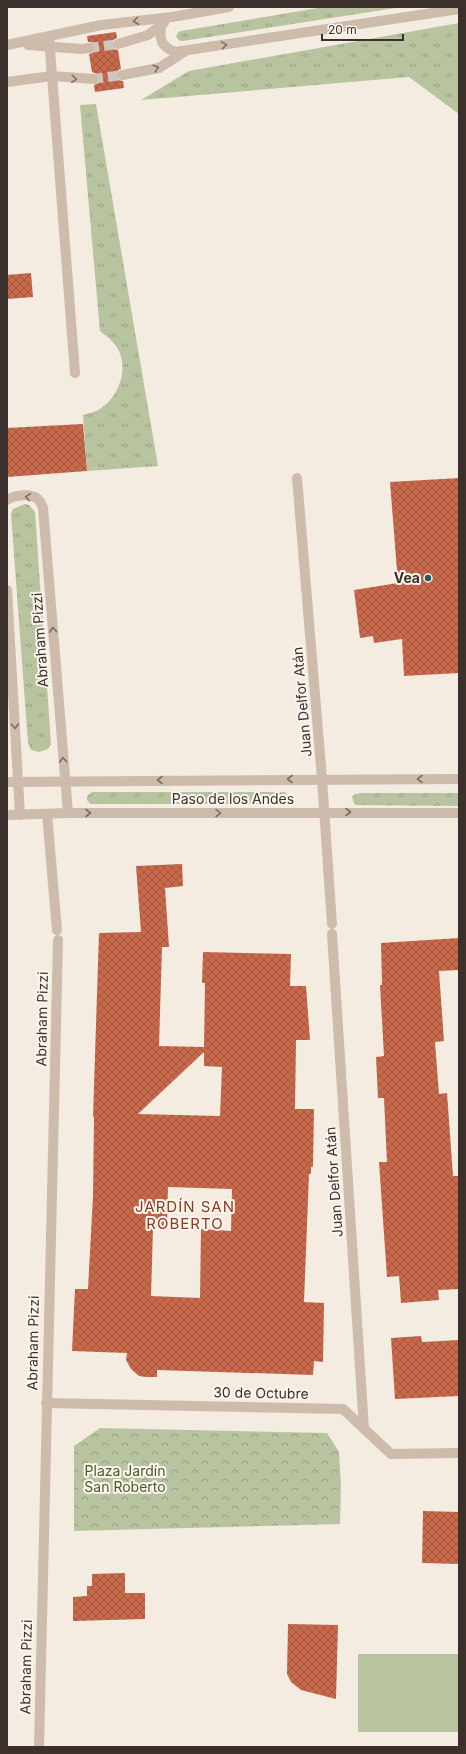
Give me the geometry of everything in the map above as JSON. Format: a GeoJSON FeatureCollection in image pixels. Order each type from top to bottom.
{"type":"FeatureCollection","features":[{"type":"Feature","properties":{"kind":"street"},"geometry":{"type":"LineString","coordinates":[[11,45],[50,42],[101,25],[172,17],[229,7]]}},
{"type":"Feature","properties":{"kind":"street"},"geometry":{"type":"LineString","coordinates":[[161,26],[160,36],[167,48],[175,52],[459,9]]}},
{"type":"Feature","properties":{"kind":"street"},"geometry":{"type":"LineString","coordinates":[[118,44],[148,35],[172,17]]}},
{"type":"Feature","properties":{"kind":"street"},"geometry":{"type":"LineString","coordinates":[[50,42],[82,49],[88,48]]}},
{"type":"Feature","properties":{"kind":"street"},"geometry":{"type":"LineString","coordinates":[[50,42],[75,373]]}},
{"type":"Feature","properties":{"kind":"street"},"geometry":{"type":"LineString","coordinates":[[122,75],[159,68],[185,51]]}},
{"type":"Feature","properties":{"kind":"street"},"geometry":{"type":"LineString","coordinates":[[7,82],[52,76],[93,79]]}},
{"type":"Feature","properties":{"kind":"street","name":"Juan Delfor Atán"},"geometry":{"type":"LineString","coordinates":[[297,478],[325,812],[364,1429]]}},
{"type":"Feature","properties":{"kind":"street","name":"Abraham Pizzi"},"geometry":{"type":"LineString","coordinates":[[7,500],[19,496],[29,495],[38,499],[43,508],[68,813]]}},
{"type":"Feature","properties":{"kind":"street"},"geometry":{"type":"LineString","coordinates":[[7,590],[20,815]]}},
{"type":"Feature","properties":{"kind":"street","name":"Paso de los Andes"},"geometry":{"type":"LineString","coordinates":[[7,782],[65,780],[459,779]]}},
{"type":"Feature","properties":{"kind":"street","name":"Paso de los Andes"},"geometry":{"type":"LineString","coordinates":[[7,815],[68,813],[459,813]]}},
{"type":"Feature","properties":{"kind":"street","name":"Abraham Pizzi"},"geometry":{"type":"LineString","coordinates":[[38,1747],[58,935],[47,814]]}},
{"type":"Feature","properties":{"kind":"street","name":"30 de Octubre"},"geometry":{"type":"LineString","coordinates":[[46,1403],[343,1409],[391,1454],[459,1453]]}},
{"type":"Feature","properties":{"kind":"green space"},"geometry":{"type":"Polygon","coordinates":[[[324,7],[402,7],[183,41],[180,41],[176,37],[178,32],[181,31],[324,7]]]}},
{"type":"Feature","properties":{"kind":"green space"},"geometry":{"type":"Polygon","coordinates":[[[459,23],[459,114],[409,77],[141,100],[189,71],[459,23]]]}},
{"type":"Feature","properties":{"kind":"green space"},"geometry":{"type":"Polygon","coordinates":[[[96,104],[158,466],[87,471],[83,415],[100,409],[107,403],[118,389],[122,371],[122,362],[116,346],[100,331],[80,105],[96,104]]]}},
{"type":"Feature","properties":{"kind":"green space"},"geometry":{"type":"Polygon","coordinates":[[[25,504],[29,505],[35,512],[51,744],[48,749],[39,752],[31,750],[28,743],[11,514],[13,509],[25,504]]]}},
{"type":"Feature","properties":{"kind":"green space"},"geometry":{"type":"Polygon","coordinates":[[[92,792],[285,792],[289,801],[284,804],[90,804],[87,800],[87,796],[92,792]]]}},
{"type":"Feature","properties":{"kind":"green space"},"geometry":{"type":"Polygon","coordinates":[[[360,793],[459,793],[459,806],[356,805],[354,804],[352,797],[360,793]]]}},
{"type":"Feature","properties":{"kind":"green space","name":"Plaza Jardín San Roberto"},"geometry":{"type":"Polygon","coordinates":[[[100,1428],[327,1433],[339,1452],[341,1485],[340,1524],[74,1531],[74,1446],[100,1428]]]}},
{"type":"Feature","properties":{"kind":"green space"},"geometry":{"type":"Polygon","coordinates":[[[358,1654],[459,1654],[459,1732],[358,1732],[358,1654]]]}},
{"type":"Feature","properties":{"kind":"building"},"geometry":{"type":"Polygon","coordinates":[[[116,32],[117,38],[113,40],[112,45],[114,49],[118,50],[121,69],[118,70],[116,76],[117,80],[123,81],[124,88],[95,92],[94,85],[98,83],[99,79],[97,74],[92,72],[89,54],[93,53],[95,47],[92,42],[88,42],[87,36],[116,32]]]}},
{"type":"Feature","properties":{"kind":"building"},"geometry":{"type":"Polygon","coordinates":[[[31,273],[33,297],[7,299],[7,275],[31,273]]]}},
{"type":"Feature","properties":{"kind":"building"},"geometry":{"type":"Polygon","coordinates":[[[83,424],[87,471],[7,477],[7,428],[83,424]]]}},
{"type":"Feature","properties":{"kind":"building","name":"Vea"},"geometry":{"type":"Polygon","coordinates":[[[459,478],[459,673],[404,676],[402,639],[374,643],[373,636],[360,638],[354,590],[398,583],[390,482],[459,478]]]}},
{"type":"Feature","properties":{"kind":"building"},"geometry":{"type":"Polygon","coordinates":[[[182,864],[183,886],[165,888],[169,947],[162,947],[159,1046],[204,1047],[205,983],[202,983],[203,952],[291,954],[290,986],[306,986],[310,1040],[296,1040],[295,1109],[314,1109],[313,1167],[311,1167],[311,1174],[309,1174],[304,1302],[324,1303],[323,1362],[314,1361],[313,1375],[157,1370],[157,1377],[146,1377],[139,1376],[131,1369],[126,1360],[127,1353],[72,1351],[75,1289],[88,1289],[93,1196],[93,1117],[99,933],[141,932],[136,866],[182,864]],[[204,1052],[138,1114],[220,1116],[222,1067],[204,1066],[204,1052]],[[168,1187],[167,1228],[153,1228],[151,1296],[200,1298],[201,1229],[231,1231],[232,1189],[168,1187]]]}},
{"type":"Feature","properties":{"kind":"building"},"geometry":{"type":"Polygon","coordinates":[[[459,938],[459,970],[439,971],[444,1041],[435,1042],[439,1094],[447,1093],[453,1176],[459,1176],[459,1289],[438,1290],[439,1300],[401,1303],[399,1276],[387,1277],[379,1162],[387,1162],[384,1098],[378,1098],[376,1057],[384,1056],[380,985],[382,985],[381,943],[459,938]]]}},
{"type":"Feature","properties":{"kind":"building"},"geometry":{"type":"Polygon","coordinates":[[[421,1336],[422,1342],[459,1340],[459,1396],[395,1399],[391,1338],[421,1336]]]}},
{"type":"Feature","properties":{"kind":"building"},"geometry":{"type":"Polygon","coordinates":[[[423,1511],[459,1512],[459,1564],[422,1563],[423,1511]]]}},
{"type":"Feature","properties":{"kind":"building"},"geometry":{"type":"Polygon","coordinates":[[[125,1573],[125,1593],[145,1593],[145,1619],[73,1621],[73,1597],[87,1596],[87,1586],[92,1586],[92,1574],[125,1573]]]}},
{"type":"Feature","properties":{"kind":"building"},"geometry":{"type":"Polygon","coordinates":[[[288,1624],[338,1625],[336,1699],[301,1690],[291,1682],[287,1674],[288,1624]]]}},
{"type":"Feature","properties":{"kind":"tunnel"},"geometry":{"type":"LineString","coordinates":[[89,48],[118,44]]}},
{"type":"Feature","properties":{"kind":"tunnel"},"geometry":{"type":"LineString","coordinates":[[93,79],[122,75]]}},
{"type":"Feature","properties":{"kind":"place","name":"Vea"},"geometry":{"type":"Point","coordinates":[428,578]}},
{"type":"Feature","properties":{"kind":"district","name":"JARDÍN SAN ROBERTO"},"geometry":{"type":"Point","coordinates":[185,1216]}}]}
